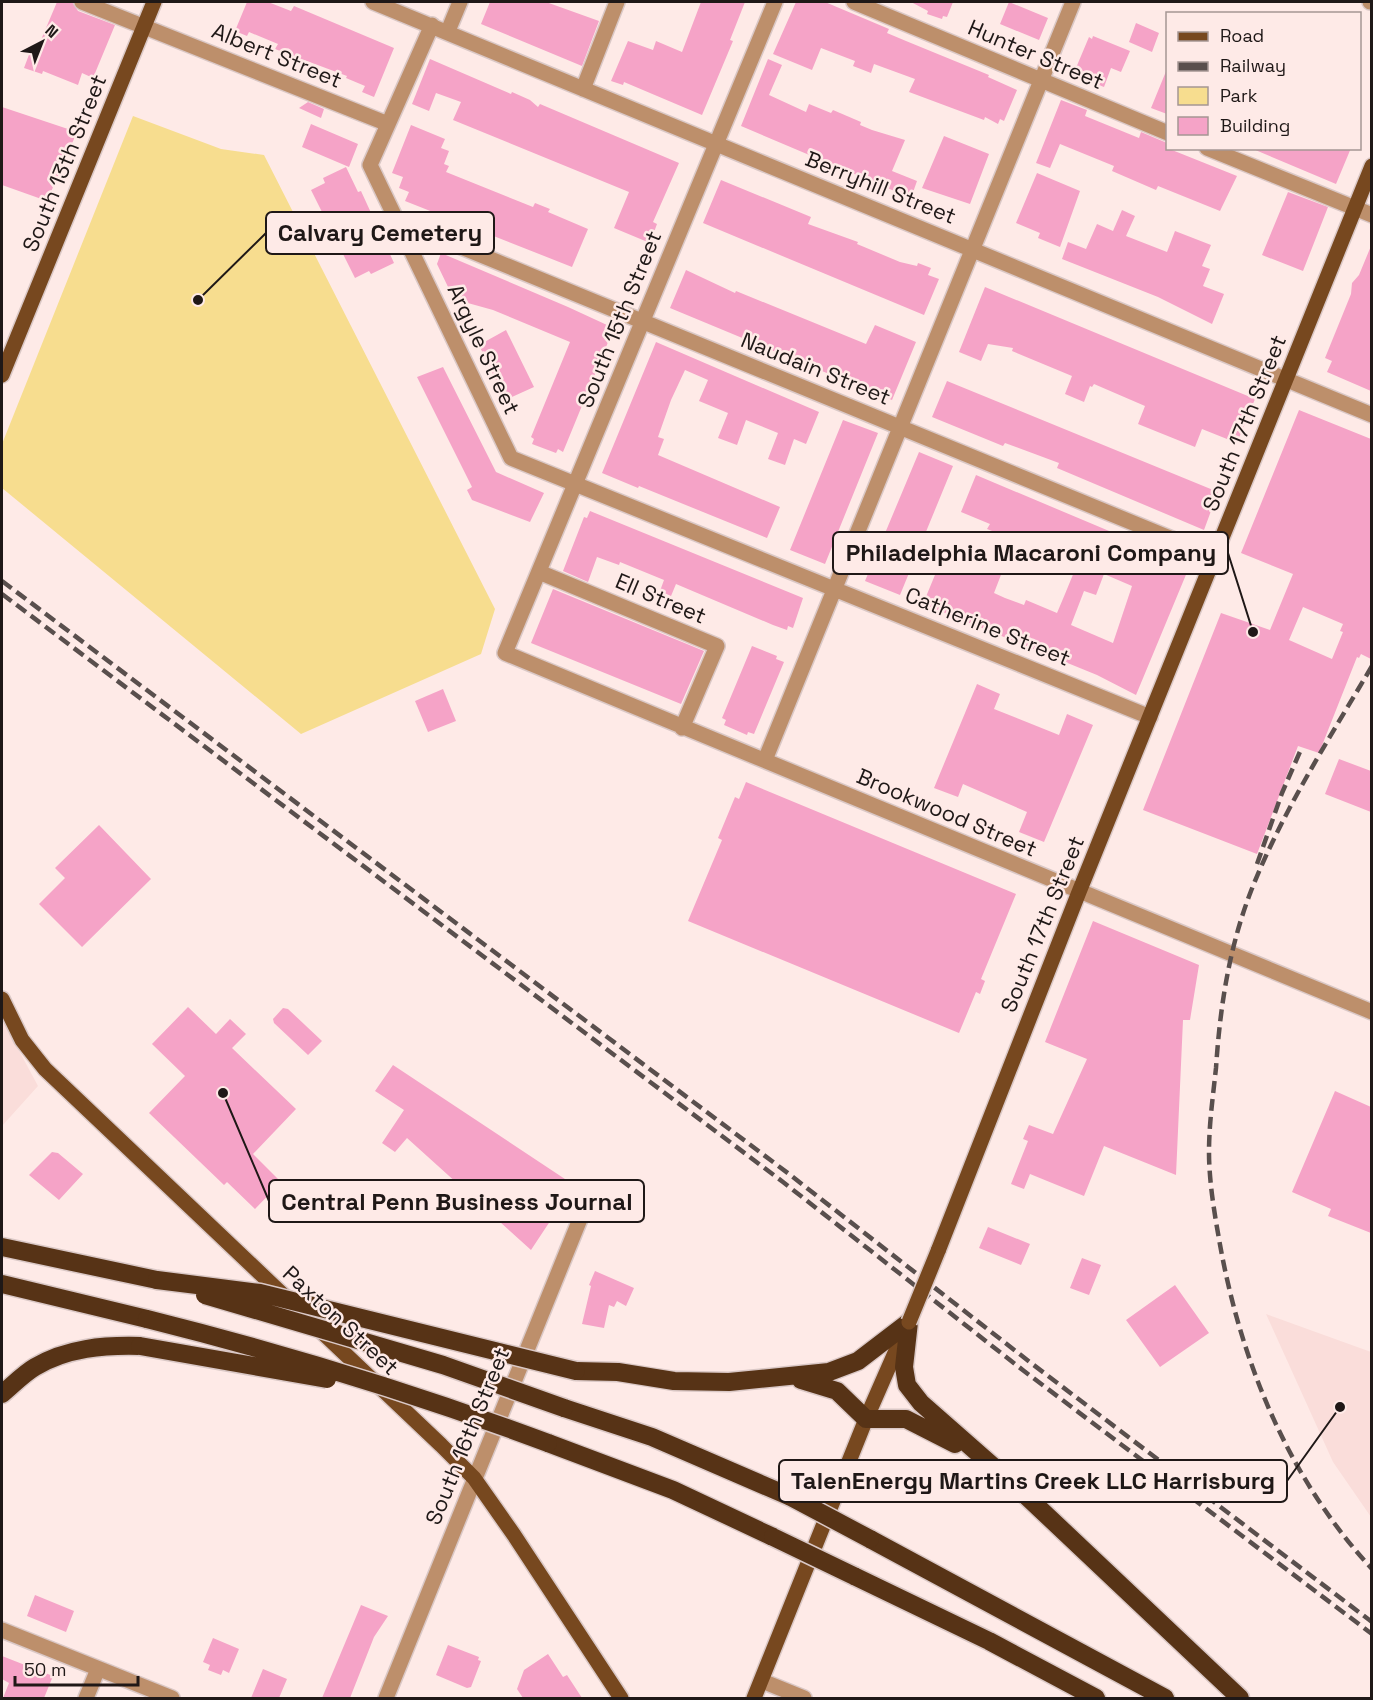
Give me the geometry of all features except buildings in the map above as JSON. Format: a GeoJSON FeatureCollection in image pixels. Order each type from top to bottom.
{"type":"FeatureCollection","features":[{"type":"Feature","properties":{"kind":"highway"},"geometry":{"type":"LineString","coordinates":[[2,1246],[157,1281],[443,1365],[652,1437],[791,1497],[1166,1698]]}},
{"type":"Feature","properties":{"kind":"highway"},"geometry":{"type":"LineString","coordinates":[[157,1281],[260,1293],[576,1371],[618,1372],[674,1381],[729,1382],[829,1372],[858,1361],[909,1322]]}},
{"type":"Feature","properties":{"kind":"highway"},"geometry":{"type":"LineString","coordinates":[[2,1284],[250,1344],[492,1422],[673,1490],[989,1641],[1096,1698]]}},
{"type":"Feature","properties":{"kind":"highway"},"geometry":{"type":"LineString","coordinates":[[909,1322],[904,1367],[908,1385],[921,1403],[1020,1491],[1240,1698]]}},
{"type":"Feature","properties":{"kind":"highway"},"geometry":{"type":"LineString","coordinates":[[2,1394],[35,1367],[73,1352],[102,1345],[140,1346],[366,1386],[492,1422]]}},
{"type":"Feature","properties":{"kind":"highway"},"geometry":{"type":"LineString","coordinates":[[784,1378],[811,1382],[837,1391],[866,1419],[894,1417],[918,1424],[976,1457],[1020,1491]]}},
{"type":"Feature","properties":{"kind":"main road","name":"South 13th Street"},"geometry":{"type":"LineString","coordinates":[[2,375],[154,2]]}},
{"type":"Feature","properties":{"kind":"main road","name":"South 17th Street"},"geometry":{"type":"LineString","coordinates":[[754,1698],[866,1419],[938,1251],[1078,892],[1216,557],[1284,379],[1371,166]]}},
{"type":"Feature","properties":{"kind":"main road","name":"Paxton Street"},"geometry":{"type":"LineString","coordinates":[[2,999],[22,1040],[45,1069],[474,1479],[621,1698]]}},
{"type":"Feature","properties":{"kind":"street","name":"Albert Street"},"geometry":{"type":"LineString","coordinates":[[82,2],[388,124]]}},
{"type":"Feature","properties":{"kind":"street","name":"Berryhill Street"},"geometry":{"type":"LineString","coordinates":[[373,2],[448,31],[1371,415]]}},
{"type":"Feature","properties":{"kind":"street"},"geometry":{"type":"LineString","coordinates":[[448,31],[460,2]]}},
{"type":"Feature","properties":{"kind":"street"},"geometry":{"type":"LineString","coordinates":[[583,89],[617,2]]}},
{"type":"Feature","properties":{"kind":"street","name":"South 15th Street"},"geometry":{"type":"LineString","coordinates":[[505,653],[775,2]]}},
{"type":"Feature","properties":{"kind":"street","name":"Hunter Street"},"geometry":{"type":"LineString","coordinates":[[854,2],[1166,133]]}},
{"type":"Feature","properties":{"kind":"street"},"geometry":{"type":"LineString","coordinates":[[765,760],[1074,2]]}},
{"type":"Feature","properties":{"kind":"street"},"geometry":{"type":"LineString","coordinates":[[388,124],[432,25]]}},
{"type":"Feature","properties":{"kind":"street","name":"Argyle Street"},"geometry":{"type":"LineString","coordinates":[[388,124],[370,165],[399,221],[511,458],[576,482]]}},
{"type":"Feature","properties":{"kind":"street"},"geometry":{"type":"LineString","coordinates":[[1212,150],[1371,215]]}},
{"type":"Feature","properties":{"kind":"street","name":"Naudain Street"},"geometry":{"type":"LineString","coordinates":[[399,221],[1216,557]]}},
{"type":"Feature","properties":{"kind":"street","name":"Catherine Street"},"geometry":{"type":"LineString","coordinates":[[576,482],[1150,717]]}},
{"type":"Feature","properties":{"kind":"street","name":"Ell Street"},"geometry":{"type":"LineString","coordinates":[[539,572],[717,646],[682,728]]}},
{"type":"Feature","properties":{"kind":"street","name":"Brookwood Street"},"geometry":{"type":"LineString","coordinates":[[505,653],[1078,892],[1371,1011]]}},
{"type":"Feature","properties":{"kind":"street","name":"South 16th Street"},"geometry":{"type":"LineString","coordinates":[[386,1698],[591,1192]]}},
{"type":"Feature","properties":{"kind":"street"},"geometry":{"type":"LineString","coordinates":[[2,1630],[172,1698]]}},
{"type":"Feature","properties":{"kind":"street"},"geometry":{"type":"LineString","coordinates":[[86,1698],[98,1669]]}},
{"type":"Feature","properties":{"kind":"street"},"geometry":{"type":"LineString","coordinates":[[762,1681],[804,1698]]}},
{"type":"Feature","properties":{"kind":"shaded area"},"geometry":{"type":"Polygon","coordinates":[[[2,1019],[38,1086],[2,1126],[2,1019]]]}},
{"type":"Feature","properties":{"kind":"shaded area"},"geometry":{"type":"Polygon","coordinates":[[[1266,1314],[1371,1352],[1371,1517],[1333,1462],[1266,1314]]]}},
{"type":"Feature","properties":{"kind":"green space"},"geometry":{"type":"Polygon","coordinates":[[[133,116],[221,149],[264,155],[495,609],[481,654],[301,734],[2,488],[2,444],[133,116]]]}},
{"type":"Feature","properties":{"kind":"railway"},"geometry":{"type":"LineString","coordinates":[[2,581],[789,1174],[1031,1363],[1372,1622]]}},
{"type":"Feature","properties":{"kind":"railway"},"geometry":{"type":"LineString","coordinates":[[2,594],[783,1182],[1024,1371],[1372,1634]]}},
{"type":"Feature","properties":{"kind":"railway"},"geometry":{"type":"LineString","coordinates":[[1372,666],[1292,804],[1263,862],[1243,912],[1231,956],[1223,1000],[1211,1110],[1209,1152],[1214,1207],[1228,1284],[1254,1373],[1292,1456],[1316,1496],[1342,1534],[1372,1569]]}},
{"type":"Feature","properties":{"kind":"railway"},"geometry":{"type":"LineString","coordinates":[[1257,864],[1282,793],[1302,747]]}},
{"type":"Feature","properties":{"kind":"place","name":"Calvary Cemetery"},"geometry":{"type":"Point","coordinates":[198,300]}},
{"type":"Feature","properties":{"kind":"place","name":"Philadelphia Macaroni Company"},"geometry":{"type":"Point","coordinates":[1253,632]}},
{"type":"Feature","properties":{"kind":"place","name":"Central Penn Business Journal"},"geometry":{"type":"Point","coordinates":[223,1093]}},
{"type":"Feature","properties":{"kind":"place","name":"TalenEnergy Martins Creek LLC Harrisburg"},"geometry":{"type":"Point","coordinates":[1340,1407]}}]}
